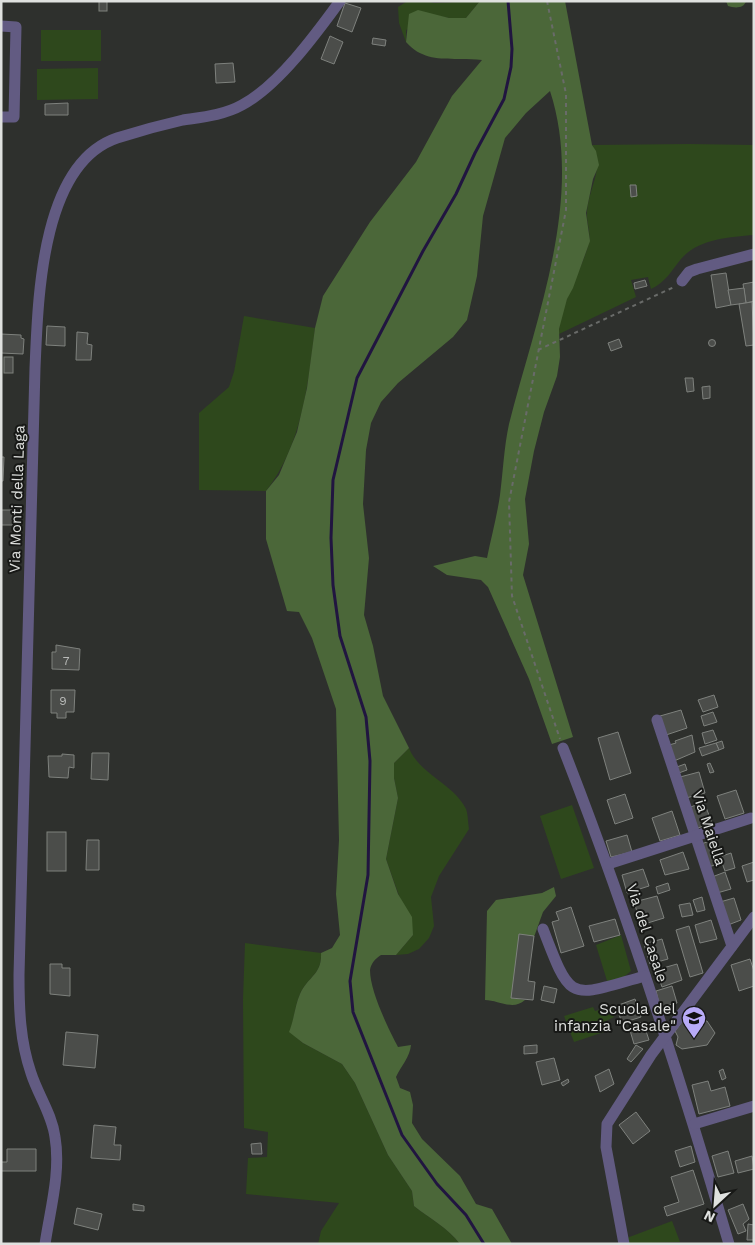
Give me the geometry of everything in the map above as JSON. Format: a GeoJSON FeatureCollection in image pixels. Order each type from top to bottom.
{"type":"FeatureCollection","features":[{"type":"Feature","properties":{"kind":"street","name":"Via Monti della Laga"},"geometry":{"type":"LineString","coordinates":[[46,1244],[56,1166],[56,1144],[50,1116],[34,1080],[25,1052],[19,1016],[19,975],[35,368],[48,232],[67,187],[82,164],[98,148],[113,140],[141,131],[228,111],[246,103],[264,89],[292,60],[318,31],[340,1]]}},
{"type":"Feature","properties":{"kind":"street"},"geometry":{"type":"LineString","coordinates":[[1,26],[16,27],[14,117],[1,117]]}},
{"type":"Feature","properties":{"kind":"street"},"geometry":{"type":"LineString","coordinates":[[682,281],[689,272],[697,269],[754,254]]}},
{"type":"Feature","properties":{"kind":"street","name":"Via Maiella"},"geometry":{"type":"LineString","coordinates":[[657,720],[732,946]]}},
{"type":"Feature","properties":{"kind":"street","name":"Via del Casale"},"geometry":{"type":"LineString","coordinates":[[563,748],[608,864],[694,1124],[730,1244]]}},
{"type":"Feature","properties":{"kind":"street"},"geometry":{"type":"LineString","coordinates":[[608,864],[751,818]]}},
{"type":"Feature","properties":{"kind":"street"},"geometry":{"type":"LineString","coordinates":[[624,1244],[606,1147],[606,1127],[609,1119],[665,1036],[754,917]]}},
{"type":"Feature","properties":{"kind":"street"},"geometry":{"type":"LineString","coordinates":[[543,929],[564,981],[575,990],[585,992],[645,976]]}},
{"type":"Feature","properties":{"kind":"street"},"geometry":{"type":"LineString","coordinates":[[694,1124],[754,1106]]}},
{"type":"Feature","properties":{"kind":"path"},"geometry":{"type":"LineString","coordinates":[[547,1],[566,94],[566,210],[509,502],[512,596],[563,748]]}},
{"type":"Feature","properties":{"kind":"path"},"geometry":{"type":"LineString","coordinates":[[538,350],[668,291],[682,281]]}},
{"type":"Feature","properties":{"kind":"green space"},"geometry":{"type":"Polygon","coordinates":[[[426,1],[434,3],[480,1],[466,18],[449,18],[434,15],[406,30],[406,42],[399,23],[398,7],[406,2],[426,1]]]}},
{"type":"Feature","properties":{"kind":"green space"},"geometry":{"type":"Polygon","coordinates":[[[480,1],[565,1],[592,145],[596,151],[599,165],[593,179],[586,213],[590,241],[573,288],[567,299],[559,329],[560,357],[557,376],[544,412],[525,499],[529,544],[523,575],[573,737],[552,744],[529,679],[488,587],[481,580],[447,575],[433,566],[475,556],[487,558],[499,503],[509,424],[543,302],[559,216],[562,174],[559,132],[550,91],[526,113],[505,138],[483,216],[477,276],[467,320],[453,337],[398,383],[381,402],[371,423],[366,450],[363,504],[369,558],[364,615],[373,646],[383,696],[409,748],[394,763],[394,778],[398,798],[386,859],[398,894],[412,917],[413,935],[396,955],[381,955],[377,958],[370,970],[376,999],[398,1047],[411,1045],[396,1077],[400,1088],[410,1092],[413,1105],[412,1123],[422,1139],[460,1176],[476,1204],[492,1209],[512,1244],[460,1244],[444,1228],[414,1206],[412,1191],[388,1155],[355,1083],[342,1064],[303,1043],[289,1032],[300,994],[317,971],[321,960],[321,953],[332,948],[340,935],[336,894],[339,840],[336,709],[312,638],[299,612],[287,611],[266,539],[266,491],[279,475],[297,432],[307,388],[315,328],[323,296],[370,222],[416,162],[452,96],[482,60],[432,57],[414,50],[406,42],[409,14],[418,10],[449,18],[466,18],[480,1]]]}},
{"type":"Feature","properties":{"kind":"green space"},"geometry":{"type":"Polygon","coordinates":[[[726,1],[746,1],[741,7],[736,7],[728,6],[726,1]]]}},
{"type":"Feature","properties":{"kind":"green space"},"geometry":{"type":"Polygon","coordinates":[[[41,30],[101,30],[101,61],[41,61],[41,30]]]}},
{"type":"Feature","properties":{"kind":"green space"},"geometry":{"type":"Polygon","coordinates":[[[98,68],[98,99],[37,100],[37,69],[98,68]]]}},
{"type":"Feature","properties":{"kind":"green space"},"geometry":{"type":"Polygon","coordinates":[[[592,145],[754,145],[754,235],[714,240],[696,247],[681,259],[664,280],[651,289],[648,277],[631,280],[636,297],[559,334],[563,311],[589,242],[587,212],[597,169],[596,153],[592,145]]]}},
{"type":"Feature","properties":{"kind":"green space"},"geometry":{"type":"Polygon","coordinates":[[[244,316],[315,328],[301,414],[288,454],[266,491],[199,490],[199,413],[229,387],[234,372],[244,316]]]}},
{"type":"Feature","properties":{"kind":"green space"},"geometry":{"type":"Polygon","coordinates":[[[409,748],[420,765],[461,800],[467,811],[469,829],[439,876],[431,897],[434,926],[429,938],[419,949],[408,954],[396,955],[413,935],[386,859],[398,798],[394,778],[394,763],[409,748]]]}},
{"type":"Feature","properties":{"kind":"green space"},"geometry":{"type":"Polygon","coordinates":[[[572,805],[594,868],[561,879],[540,816],[572,805]]]}},
{"type":"Feature","properties":{"kind":"green space"},"geometry":{"type":"Polygon","coordinates":[[[554,887],[556,896],[543,912],[512,998],[525,1000],[516,1005],[510,1005],[485,1000],[487,911],[496,900],[542,893],[554,887]]]}},
{"type":"Feature","properties":{"kind":"green space"},"geometry":{"type":"Polygon","coordinates":[[[621,935],[631,971],[616,983],[608,984],[596,945],[621,935]]]}},
{"type":"Feature","properties":{"kind":"green space"},"geometry":{"type":"Polygon","coordinates":[[[245,943],[321,953],[321,960],[317,971],[303,988],[298,998],[290,1032],[303,1043],[342,1064],[355,1083],[388,1155],[412,1191],[414,1206],[444,1228],[460,1244],[318,1244],[321,1231],[339,1203],[246,1194],[248,1158],[267,1157],[268,1132],[244,1128],[243,999],[245,943]]]}},
{"type":"Feature","properties":{"kind":"green space"},"geometry":{"type":"Polygon","coordinates":[[[593,1007],[595,1011],[608,1007],[614,1017],[604,1022],[607,1031],[574,1042],[564,1016],[593,1007]]]}},
{"type":"Feature","properties":{"kind":"green space"},"geometry":{"type":"Polygon","coordinates":[[[672,1221],[680,1242],[625,1244],[624,1239],[672,1221]]]}},
{"type":"Feature","properties":{"kind":"building"},"geometry":{"type":"Polygon","coordinates":[[[99,1],[107,1],[107,11],[99,11],[99,1]]]}},
{"type":"Feature","properties":{"kind":"building"},"geometry":{"type":"Polygon","coordinates":[[[345,3],[361,8],[352,32],[337,26],[345,3]]]}},
{"type":"Feature","properties":{"kind":"building"},"geometry":{"type":"Polygon","coordinates":[[[330,36],[343,42],[334,64],[321,59],[330,36]]]}},
{"type":"Feature","properties":{"kind":"building"},"geometry":{"type":"Polygon","coordinates":[[[373,38],[386,40],[385,46],[372,44],[373,38]]]}},
{"type":"Feature","properties":{"kind":"building"},"geometry":{"type":"Polygon","coordinates":[[[233,63],[235,82],[216,83],[215,64],[233,63]]]}},
{"type":"Feature","properties":{"kind":"building"},"geometry":{"type":"Polygon","coordinates":[[[68,103],[68,115],[45,115],[45,104],[68,103]]]}},
{"type":"Feature","properties":{"kind":"building"},"geometry":{"type":"Polygon","coordinates":[[[630,185],[636,185],[637,196],[631,197],[630,185]]]}},
{"type":"Feature","properties":{"kind":"building"},"geometry":{"type":"Polygon","coordinates":[[[726,273],[731,305],[716,308],[711,275],[726,273]]]}},
{"type":"Feature","properties":{"kind":"building"},"geometry":{"type":"Polygon","coordinates":[[[645,280],[647,286],[635,289],[634,283],[645,280]]]}},
{"type":"Feature","properties":{"kind":"building"},"geometry":{"type":"Polygon","coordinates":[[[754,282],[754,301],[746,303],[743,284],[754,282]]]}},
{"type":"Feature","properties":{"kind":"building"},"geometry":{"type":"Polygon","coordinates":[[[744,288],[746,303],[731,305],[728,290],[744,288]]]}},
{"type":"Feature","properties":{"kind":"building"},"geometry":{"type":"Polygon","coordinates":[[[752,302],[754,345],[746,346],[739,304],[752,302]]]}},
{"type":"Feature","properties":{"kind":"building"},"geometry":{"type":"Polygon","coordinates":[[[47,326],[65,327],[65,346],[46,345],[47,326]]]}},
{"type":"Feature","properties":{"kind":"building"},"geometry":{"type":"Polygon","coordinates":[[[77,332],[88,333],[87,344],[92,345],[91,360],[76,360],[77,332]]]}},
{"type":"Feature","properties":{"kind":"building"},"geometry":{"type":"Polygon","coordinates":[[[1,334],[21,335],[21,338],[24,339],[23,354],[1,353],[1,334]]]}},
{"type":"Feature","properties":{"kind":"building"},"geometry":{"type":"Polygon","coordinates":[[[619,339],[622,347],[611,351],[608,343],[619,339]]]}},
{"type":"Feature","properties":{"kind":"building"},"geometry":{"type":"Polygon","coordinates":[[[712,339],[716,343],[712,347],[708,343],[712,339]]]}},
{"type":"Feature","properties":{"kind":"building"},"geometry":{"type":"Polygon","coordinates":[[[4,357],[13,357],[13,373],[4,373],[4,357]]]}},
{"type":"Feature","properties":{"kind":"building"},"geometry":{"type":"Polygon","coordinates":[[[685,378],[693,378],[694,391],[687,392],[685,378]]]}},
{"type":"Feature","properties":{"kind":"building"},"geometry":{"type":"Polygon","coordinates":[[[710,386],[710,398],[703,399],[702,387],[710,386]]]}},
{"type":"Feature","properties":{"kind":"building"},"geometry":{"type":"Polygon","coordinates":[[[1,457],[4,457],[3,481],[1,481],[1,457]]]}},
{"type":"Feature","properties":{"kind":"building"},"geometry":{"type":"Polygon","coordinates":[[[1,510],[16,510],[16,525],[1,525],[1,510]]]}},
{"type":"Feature","properties":{"kind":"building"},"geometry":{"type":"Polygon","coordinates":[[[56,645],[80,649],[79,670],[52,669],[52,652],[56,652],[56,645]]]}},
{"type":"Feature","properties":{"kind":"building"},"geometry":{"type":"Polygon","coordinates":[[[51,690],[75,690],[74,712],[66,712],[66,718],[57,718],[57,713],[51,713],[51,690]]]}},
{"type":"Feature","properties":{"kind":"building"},"geometry":{"type":"Polygon","coordinates":[[[714,695],[718,707],[703,712],[698,700],[714,695]]]}},
{"type":"Feature","properties":{"kind":"building"},"geometry":{"type":"Polygon","coordinates":[[[681,710],[687,728],[666,735],[660,716],[681,710]]]}},
{"type":"Feature","properties":{"kind":"building"},"geometry":{"type":"Polygon","coordinates":[[[713,712],[717,722],[704,726],[701,716],[713,712]]]}},
{"type":"Feature","properties":{"kind":"building"},"geometry":{"type":"Polygon","coordinates":[[[713,730],[717,740],[705,744],[702,733],[713,730]]]}},
{"type":"Feature","properties":{"kind":"building"},"geometry":{"type":"Polygon","coordinates":[[[618,732],[631,773],[610,780],[598,738],[618,732]]]}},
{"type":"Feature","properties":{"kind":"building"},"geometry":{"type":"Polygon","coordinates":[[[692,735],[695,752],[674,761],[669,745],[692,735]]]}},
{"type":"Feature","properties":{"kind":"building"},"geometry":{"type":"Polygon","coordinates":[[[722,741],[724,748],[719,750],[716,743],[722,741]]]}},
{"type":"Feature","properties":{"kind":"building"},"geometry":{"type":"Polygon","coordinates":[[[716,743],[719,750],[702,756],[699,748],[716,743]]]}},
{"type":"Feature","properties":{"kind":"building"},"geometry":{"type":"Polygon","coordinates":[[[92,753],[109,753],[108,780],[91,779],[92,753]]]}},
{"type":"Feature","properties":{"kind":"building"},"geometry":{"type":"Polygon","coordinates":[[[62,754],[74,755],[74,768],[69,767],[68,778],[49,777],[48,756],[62,756],[62,754]]]}},
{"type":"Feature","properties":{"kind":"building"},"geometry":{"type":"Polygon","coordinates":[[[710,763],[714,772],[710,773],[707,764],[710,763]]]}},
{"type":"Feature","properties":{"kind":"building"},"geometry":{"type":"Polygon","coordinates":[[[685,764],[687,770],[676,774],[674,768],[685,764]]]}},
{"type":"Feature","properties":{"kind":"building"},"geometry":{"type":"Polygon","coordinates":[[[699,772],[705,793],[686,798],[680,777],[699,772]]]}},
{"type":"Feature","properties":{"kind":"building"},"geometry":{"type":"Polygon","coordinates":[[[736,790],[744,813],[725,819],[717,796],[736,790]]]}},
{"type":"Feature","properties":{"kind":"building"},"geometry":{"type":"Polygon","coordinates":[[[625,794],[633,818],[615,824],[607,800],[625,794]]]}},
{"type":"Feature","properties":{"kind":"building"},"geometry":{"type":"Polygon","coordinates":[[[704,802],[712,823],[695,829],[688,808],[704,802]]]}},
{"type":"Feature","properties":{"kind":"building"},"geometry":{"type":"Polygon","coordinates":[[[672,811],[680,835],[660,841],[652,818],[672,811]]]}},
{"type":"Feature","properties":{"kind":"building"},"geometry":{"type":"Polygon","coordinates":[[[47,832],[66,832],[66,871],[47,871],[47,832]]]}},
{"type":"Feature","properties":{"kind":"building"},"geometry":{"type":"Polygon","coordinates":[[[627,835],[632,852],[611,857],[606,841],[627,835]]]}},
{"type":"Feature","properties":{"kind":"building"},"geometry":{"type":"Polygon","coordinates":[[[716,839],[722,856],[731,853],[735,868],[725,871],[722,863],[708,867],[701,844],[716,839]]]}},
{"type":"Feature","properties":{"kind":"building"},"geometry":{"type":"Polygon","coordinates":[[[87,840],[99,840],[99,870],[86,870],[87,840]]]}},
{"type":"Feature","properties":{"kind":"building"},"geometry":{"type":"Polygon","coordinates":[[[683,852],[689,869],[665,875],[660,860],[683,852]]]}},
{"type":"Feature","properties":{"kind":"building"},"geometry":{"type":"Polygon","coordinates":[[[754,862],[754,880],[747,882],[742,866],[754,862]]]}},
{"type":"Feature","properties":{"kind":"building"},"geometry":{"type":"Polygon","coordinates":[[[643,869],[649,886],[627,893],[622,875],[643,869]]]}},
{"type":"Feature","properties":{"kind":"building"},"geometry":{"type":"Polygon","coordinates":[[[725,872],[731,889],[717,893],[712,877],[725,872]]]}},
{"type":"Feature","properties":{"kind":"building"},"geometry":{"type":"Polygon","coordinates":[[[668,883],[670,890],[658,894],[656,887],[668,883]]]}},
{"type":"Feature","properties":{"kind":"building"},"geometry":{"type":"Polygon","coordinates":[[[657,896],[664,918],[641,925],[634,902],[657,896]]]}},
{"type":"Feature","properties":{"kind":"building"},"geometry":{"type":"Polygon","coordinates":[[[702,897],[705,910],[697,912],[693,900],[702,897]]]}},
{"type":"Feature","properties":{"kind":"building"},"geometry":{"type":"Polygon","coordinates":[[[734,898],[741,920],[728,925],[720,902],[734,898]]]}},
{"type":"Feature","properties":{"kind":"building"},"geometry":{"type":"Polygon","coordinates":[[[690,903],[693,915],[682,917],[679,905],[690,903]]]}},
{"type":"Feature","properties":{"kind":"building"},"geometry":{"type":"Polygon","coordinates":[[[571,907],[584,946],[561,953],[552,922],[559,920],[556,912],[571,907]]]}},
{"type":"Feature","properties":{"kind":"building"},"geometry":{"type":"Polygon","coordinates":[[[615,919],[620,935],[594,942],[589,926],[615,919]]]}},
{"type":"Feature","properties":{"kind":"building"},"geometry":{"type":"Polygon","coordinates":[[[711,920],[717,939],[700,943],[695,925],[711,920]]]}},
{"type":"Feature","properties":{"kind":"building"},"geometry":{"type":"Polygon","coordinates":[[[689,926],[703,973],[690,977],[676,930],[689,926]]]}},
{"type":"Feature","properties":{"kind":"building"},"geometry":{"type":"Polygon","coordinates":[[[519,934],[534,936],[528,981],[535,982],[533,1000],[511,998],[519,934]]]}},
{"type":"Feature","properties":{"kind":"building"},"geometry":{"type":"Polygon","coordinates":[[[662,939],[668,959],[650,964],[644,944],[662,939]]]}},
{"type":"Feature","properties":{"kind":"building"},"geometry":{"type":"Polygon","coordinates":[[[750,959],[754,971],[754,986],[739,991],[731,965],[750,959]]]}},
{"type":"Feature","properties":{"kind":"building"},"geometry":{"type":"Polygon","coordinates":[[[50,964],[62,964],[62,968],[70,968],[70,996],[50,994],[50,964]]]}},
{"type":"Feature","properties":{"kind":"building"},"geometry":{"type":"Polygon","coordinates":[[[677,964],[682,980],[662,987],[656,970],[677,964]]]}},
{"type":"Feature","properties":{"kind":"building"},"geometry":{"type":"Polygon","coordinates":[[[544,986],[557,989],[554,1003],[541,1000],[544,986]]]}},
{"type":"Feature","properties":{"kind":"building"},"geometry":{"type":"Polygon","coordinates":[[[672,986],[677,1003],[660,1007],[656,991],[672,986]]]}},
{"type":"Feature","properties":{"kind":"building"},"geometry":{"type":"Polygon","coordinates":[[[635,999],[641,1017],[622,1023],[616,1006],[635,999]]]}},
{"type":"Feature","properties":{"kind":"building"},"geometry":{"type":"Polygon","coordinates":[[[685,1018],[707,1021],[715,1033],[707,1045],[682,1049],[676,1045],[678,1037],[675,1031],[685,1018]]]}},
{"type":"Feature","properties":{"kind":"building"},"geometry":{"type":"Polygon","coordinates":[[[643,1022],[649,1040],[634,1044],[629,1027],[643,1022]]]}},
{"type":"Feature","properties":{"kind":"building"},"geometry":{"type":"Polygon","coordinates":[[[66,1032],[98,1035],[95,1068],[63,1065],[66,1032]]]}},
{"type":"Feature","properties":{"kind":"building"},"geometry":{"type":"Polygon","coordinates":[[[537,1045],[537,1053],[524,1054],[524,1046],[537,1045]]]}},
{"type":"Feature","properties":{"kind":"building"},"geometry":{"type":"Polygon","coordinates":[[[636,1045],[643,1049],[631,1062],[627,1059],[636,1045]]]}},
{"type":"Feature","properties":{"kind":"building"},"geometry":{"type":"Polygon","coordinates":[[[554,1058],[560,1080],[542,1085],[536,1062],[554,1058]]]}},
{"type":"Feature","properties":{"kind":"building"},"geometry":{"type":"Polygon","coordinates":[[[609,1069],[614,1084],[600,1092],[595,1076],[609,1069]]]}},
{"type":"Feature","properties":{"kind":"building"},"geometry":{"type":"Polygon","coordinates":[[[723,1069],[726,1078],[722,1080],[719,1071],[723,1069]]]}},
{"type":"Feature","properties":{"kind":"building"},"geometry":{"type":"Polygon","coordinates":[[[568,1079],[569,1082],[563,1086],[561,1083],[568,1079]]]}},
{"type":"Feature","properties":{"kind":"building"},"geometry":{"type":"Polygon","coordinates":[[[708,1081],[711,1091],[725,1087],[730,1106],[699,1114],[692,1085],[708,1081]]]}},
{"type":"Feature","properties":{"kind":"building"},"geometry":{"type":"Polygon","coordinates":[[[636,1112],[650,1131],[633,1144],[619,1125],[636,1112]]]}},
{"type":"Feature","properties":{"kind":"building"},"geometry":{"type":"Polygon","coordinates":[[[94,1125],[116,1127],[114,1145],[121,1145],[120,1160],[91,1158],[94,1125]]]}},
{"type":"Feature","properties":{"kind":"building"},"geometry":{"type":"Polygon","coordinates":[[[261,1143],[262,1154],[252,1154],[251,1144],[261,1143]]]}},
{"type":"Feature","properties":{"kind":"building"},"geometry":{"type":"Polygon","coordinates":[[[691,1146],[695,1162],[680,1167],[675,1151],[691,1146]]]}},
{"type":"Feature","properties":{"kind":"building"},"geometry":{"type":"Polygon","coordinates":[[[7,1149],[36,1149],[36,1171],[1,1171],[1,1162],[7,1162],[7,1149]]]}},
{"type":"Feature","properties":{"kind":"building"},"geometry":{"type":"Polygon","coordinates":[[[728,1151],[734,1173],[718,1177],[712,1156],[728,1151]]]}},
{"type":"Feature","properties":{"kind":"building"},"geometry":{"type":"Polygon","coordinates":[[[752,1156],[754,1169],[738,1173],[735,1161],[752,1156]]]}},
{"type":"Feature","properties":{"kind":"building"},"geometry":{"type":"Polygon","coordinates":[[[693,1170],[704,1204],[667,1216],[664,1207],[679,1202],[671,1177],[693,1170]]]}},
{"type":"Feature","properties":{"kind":"building"},"geometry":{"type":"Polygon","coordinates":[[[133,1204],[144,1206],[144,1211],[133,1210],[133,1204]]]}},
{"type":"Feature","properties":{"kind":"building"},"geometry":{"type":"Polygon","coordinates":[[[743,1204],[749,1219],[743,1224],[746,1231],[738,1234],[728,1210],[743,1204]]]}},
{"type":"Feature","properties":{"kind":"building"},"geometry":{"type":"Polygon","coordinates":[[[77,1208],[102,1214],[98,1230],[74,1224],[77,1208]]]}},
{"type":"Feature","properties":{"kind":"building"},"geometry":{"type":"Polygon","coordinates":[[[748,1224],[754,1225],[754,1240],[747,1240],[748,1224]]]}},
{"type":"Feature","properties":{"kind":"waterway"},"geometry":{"type":"LineString","coordinates":[[484,1244],[466,1215],[437,1184],[402,1135],[353,1012],[350,981],[368,875],[370,761],[366,717],[340,636],[333,585],[331,538],[333,480],[357,378],[423,251],[456,194],[475,153],[504,99],[511,67],[512,49],[508,1]]}},
{"type":"Feature","properties":{"kind":"place","name":"Scuola del infanzia \"Casale\""},"geometry":{"type":"Point","coordinates":[694,1039]}}]}
